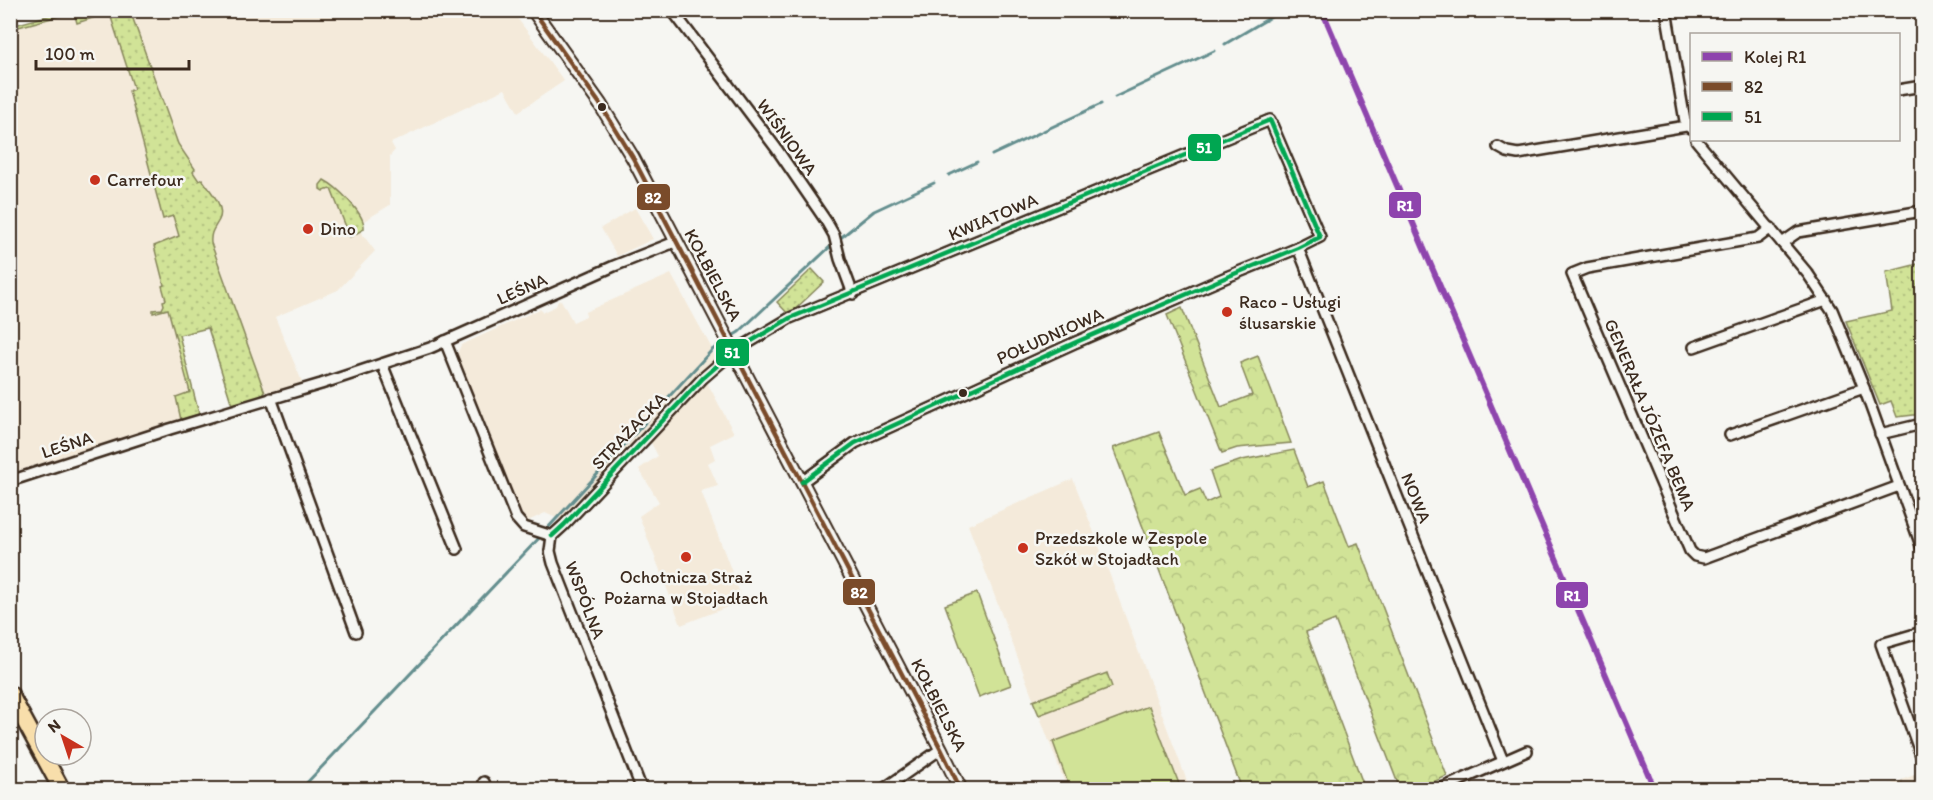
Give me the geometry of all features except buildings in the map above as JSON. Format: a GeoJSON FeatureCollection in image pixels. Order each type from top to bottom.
{"type":"FeatureCollection","features":[{"type":"Feature","properties":{"kind":"main road"},"geometry":{"type":"LineString","coordinates":[[10,694],[62,789]]}},
{"type":"Feature","properties":{"kind":"street","name":"KOŁBIELSKA"},"geometry":{"type":"LineString","coordinates":[[533,10],[613,124],[961,789]]}},
{"type":"Feature","properties":{"kind":"street","name":"WIŚNIOWA"},"geometry":{"type":"LineString","coordinates":[[672,10],[813,201],[834,235],[853,294]]}},
{"type":"Feature","properties":{"kind":"street"},"geometry":{"type":"LineString","coordinates":[[1666,10],[1684,121],[1690,127]]}},
{"type":"Feature","properties":{"kind":"street"},"geometry":{"type":"LineString","coordinates":[[1900,90],[1923,86]]}},
{"type":"Feature","properties":{"kind":"street","name":"KWIATOWA"},"geometry":{"type":"LineString","coordinates":[[729,344],[1270,120],[1320,237]]}},
{"type":"Feature","properties":{"kind":"street"},"geometry":{"type":"LineString","coordinates":[[1498,147],[1518,154],[1690,127]]}},
{"type":"Feature","properties":{"kind":"street"},"geometry":{"type":"LineString","coordinates":[[1697,141],[1771,228],[1813,280],[1826,300],[1864,388],[1923,548]]}},
{"type":"Feature","properties":{"kind":"street"},"geometry":{"type":"LineString","coordinates":[[1782,243],[1798,232],[1923,212]]}},
{"type":"Feature","properties":{"kind":"street","name":"GENERAŁA JÓZEFA BEMA"},"geometry":{"type":"LineString","coordinates":[[1771,228],[1758,238],[1587,268],[1572,274],[1690,551],[1695,556],[1704,558],[1899,486]]}},
{"type":"Feature","properties":{"kind":"street","name":"POŁUDNIOWA"},"geometry":{"type":"LineString","coordinates":[[802,482],[855,443],[1074,343],[1320,237]]}},
{"type":"Feature","properties":{"kind":"street","name":"LEŚNA"},"geometry":{"type":"LineString","coordinates":[[10,481],[382,364],[445,341],[614,266],[675,242]]}},
{"type":"Feature","properties":{"kind":"street","name":"NOWA"},"geometry":{"type":"LineString","coordinates":[[1298,248],[1503,761]]}},
{"type":"Feature","properties":{"kind":"street"},"geometry":{"type":"LineString","coordinates":[[1694,347],[1826,300]]}},
{"type":"Feature","properties":{"kind":"street"},"geometry":{"type":"LineString","coordinates":[[445,341],[516,518],[524,526],[547,534]]}},
{"type":"Feature","properties":{"kind":"street","name":"STRAŻACKA"},"geometry":{"type":"LineString","coordinates":[[547,534],[564,525],[703,378],[729,344]]}},
{"type":"Feature","properties":{"kind":"street"},"geometry":{"type":"LineString","coordinates":[[382,364],[457,549]]}},
{"type":"Feature","properties":{"kind":"street"},"geometry":{"type":"LineString","coordinates":[[1730,435],[1864,388]]}},
{"type":"Feature","properties":{"kind":"street"},"geometry":{"type":"LineString","coordinates":[[271,398],[356,633]]}},
{"type":"Feature","properties":{"kind":"street"},"geometry":{"type":"LineString","coordinates":[[1880,434],[1923,424]]}},
{"type":"Feature","properties":{"kind":"street"},"geometry":{"type":"LineString","coordinates":[[1912,520],[1923,517]]}},
{"type":"Feature","properties":{"kind":"street","name":"WSPÓLNA"},"geometry":{"type":"LineString","coordinates":[[547,534],[553,563],[642,789]]}},
{"type":"Feature","properties":{"kind":"street"},"geometry":{"type":"LineString","coordinates":[[1923,632],[1881,644],[1923,758]]}},
{"type":"Feature","properties":{"kind":"street"},"geometry":{"type":"LineString","coordinates":[[882,789],[941,749]]}},
{"type":"Feature","properties":{"kind":"street"},"geometry":{"type":"LineString","coordinates":[[1438,789],[1527,751]]}},
{"type":"Feature","properties":{"kind":"shaded area"},"geometry":{"type":"Polygon","coordinates":[[[136,10],[512,11],[564,81],[518,112],[505,89],[391,143],[395,150],[390,156],[390,205],[364,221],[364,229],[360,231],[375,251],[338,290],[275,317],[303,384],[265,393],[211,243],[211,231],[218,221],[218,202],[203,180],[199,181],[192,171],[195,169],[178,144],[131,15],[137,13],[136,10]]]}},
{"type":"Feature","properties":{"kind":"shaded area"},"geometry":{"type":"Polygon","coordinates":[[[99,11],[109,11],[134,89],[129,91],[163,218],[173,216],[179,236],[154,246],[199,414],[11,473],[11,29],[73,13],[78,22],[99,11]]]}},
{"type":"Feature","properties":{"kind":"shaded area"},"geometry":{"type":"Polygon","coordinates":[[[635,208],[653,239],[617,256],[601,228],[635,208]]]}},
{"type":"Feature","properties":{"kind":"shaded area"},"geometry":{"type":"Polygon","coordinates":[[[671,274],[711,347],[715,359],[637,439],[563,521],[545,513],[526,522],[505,480],[456,356],[461,345],[540,309],[543,312],[556,306],[561,300],[573,322],[586,316],[585,312],[671,274]]]}},
{"type":"Feature","properties":{"kind":"shaded area"},"geometry":{"type":"Polygon","coordinates":[[[707,382],[734,433],[710,445],[715,459],[708,463],[718,486],[701,491],[743,601],[681,625],[639,516],[659,502],[639,469],[658,456],[649,439],[707,382]]]}},
{"type":"Feature","properties":{"kind":"shaded area"},"geometry":{"type":"Polygon","coordinates":[[[1073,479],[1190,789],[1067,789],[968,525],[1073,479]]]}},
{"type":"Feature","properties":{"kind":"shaded area"},"geometry":{"type":"Polygon","coordinates":[[[1922,772],[1922,789],[1879,789],[1922,772]]]}},
{"type":"Feature","properties":{"kind":"green space"},"geometry":{"type":"Polygon","coordinates":[[[65,11],[99,11],[96,17],[77,23],[74,12],[11,29],[11,26],[65,11]]]}},
{"type":"Feature","properties":{"kind":"green space"},"geometry":{"type":"Polygon","coordinates":[[[109,11],[136,11],[137,13],[132,16],[178,144],[195,169],[193,172],[199,181],[202,179],[219,204],[221,215],[212,233],[211,243],[265,393],[257,398],[232,405],[208,328],[179,335],[199,414],[181,420],[176,397],[190,392],[168,309],[153,313],[153,310],[162,309],[163,301],[166,300],[154,246],[179,236],[173,216],[163,219],[129,91],[134,89],[109,11]]]}},
{"type":"Feature","properties":{"kind":"green space"},"geometry":{"type":"Polygon","coordinates":[[[324,180],[336,188],[355,208],[364,229],[350,237],[331,189],[323,191],[320,189],[324,180]]]}},
{"type":"Feature","properties":{"kind":"green space"},"geometry":{"type":"Polygon","coordinates":[[[1922,263],[1922,414],[1897,417],[1891,401],[1880,405],[1846,321],[1892,311],[1886,272],[1922,263]]]}},
{"type":"Feature","properties":{"kind":"green space"},"geometry":{"type":"Polygon","coordinates":[[[812,269],[824,282],[789,315],[777,302],[812,269]]]}},
{"type":"Feature","properties":{"kind":"green space"},"geometry":{"type":"Polygon","coordinates":[[[1182,308],[1221,407],[1252,395],[1240,363],[1258,356],[1291,443],[1237,448],[1222,453],[1167,315],[1182,308]]]}},
{"type":"Feature","properties":{"kind":"green space"},"geometry":{"type":"Polygon","coordinates":[[[1159,432],[1185,495],[1200,489],[1206,503],[1219,497],[1210,471],[1242,460],[1294,450],[1308,487],[1324,481],[1349,546],[1358,543],[1447,776],[1417,789],[1400,789],[1335,620],[1306,632],[1365,789],[1242,789],[1113,448],[1159,432]]]}},
{"type":"Feature","properties":{"kind":"green space"},"geometry":{"type":"Polygon","coordinates":[[[977,593],[1011,685],[979,697],[945,605],[977,593]]]}},
{"type":"Feature","properties":{"kind":"green space"},"geometry":{"type":"Polygon","coordinates":[[[1107,673],[1112,687],[1039,715],[1033,701],[1107,673]]]}},
{"type":"Feature","properties":{"kind":"green space"},"geometry":{"type":"Polygon","coordinates":[[[1149,706],[1181,789],[1070,789],[1053,742],[1149,706]]]}},
{"type":"Feature","properties":{"kind":"waterway"},"geometry":{"type":"LineString","coordinates":[[1225,44],[1283,10]]}},
{"type":"Feature","properties":{"kind":"waterway"},"geometry":{"type":"LineString","coordinates":[[1115,97],[1214,51]]}},
{"type":"Feature","properties":{"kind":"waterway"},"geometry":{"type":"LineString","coordinates":[[992,155],[1101,104]]}},
{"type":"Feature","properties":{"kind":"waterway"},"geometry":{"type":"LineString","coordinates":[[949,175],[977,162]]}},
{"type":"Feature","properties":{"kind":"waterway"},"geometry":{"type":"LineString","coordinates":[[838,240],[874,211],[934,183]]}},
{"type":"Feature","properties":{"kind":"waterway"},"geometry":{"type":"LineString","coordinates":[[729,338],[739,332],[833,244]]}},
{"type":"Feature","properties":{"kind":"waterway"},"geometry":{"type":"LineString","coordinates":[[545,531],[712,350],[724,342]]}},
{"type":"Feature","properties":{"kind":"waterway"},"geometry":{"type":"LineString","coordinates":[[300,790],[541,536]]}},
{"type":"Feature","properties":{"kind":"rail line","name":"R1"},"geometry":{"type":"LineString","coordinates":[[1322,10],[1655,790]]}},
{"type":"Feature","properties":{"kind":"transit line","name":"82"},"geometry":{"type":"LineString","coordinates":[[533,10],[600,104],[633,158],[961,790]]}},
{"type":"Feature","properties":{"kind":"transit line","name":"51"},"geometry":{"type":"LineString","coordinates":[[552,536],[703,378],[733,352],[790,318],[1270,120],[1320,237],[1074,343],[855,443],[802,482]]}},
{"type":"Feature","properties":{"kind":"place","name":"Carrefour"},"geometry":{"type":"Point","coordinates":[95,180]}},
{"type":"Feature","properties":{"kind":"place","name":"Dino"},"geometry":{"type":"Point","coordinates":[308,229]}},
{"type":"Feature","properties":{"kind":"place","name":"Raco - Usługi ślusarskie"},"geometry":{"type":"Point","coordinates":[1227,312]}},
{"type":"Feature","properties":{"kind":"place","name":"Przedszkole w Zespole Szkół w Stojadłach"},"geometry":{"type":"Point","coordinates":[1023,548]}},
{"type":"Feature","properties":{"kind":"place","name":"Ochotnicza Straż Pożarna w Stojadłach"},"geometry":{"type":"Point","coordinates":[686,557]}}]}
